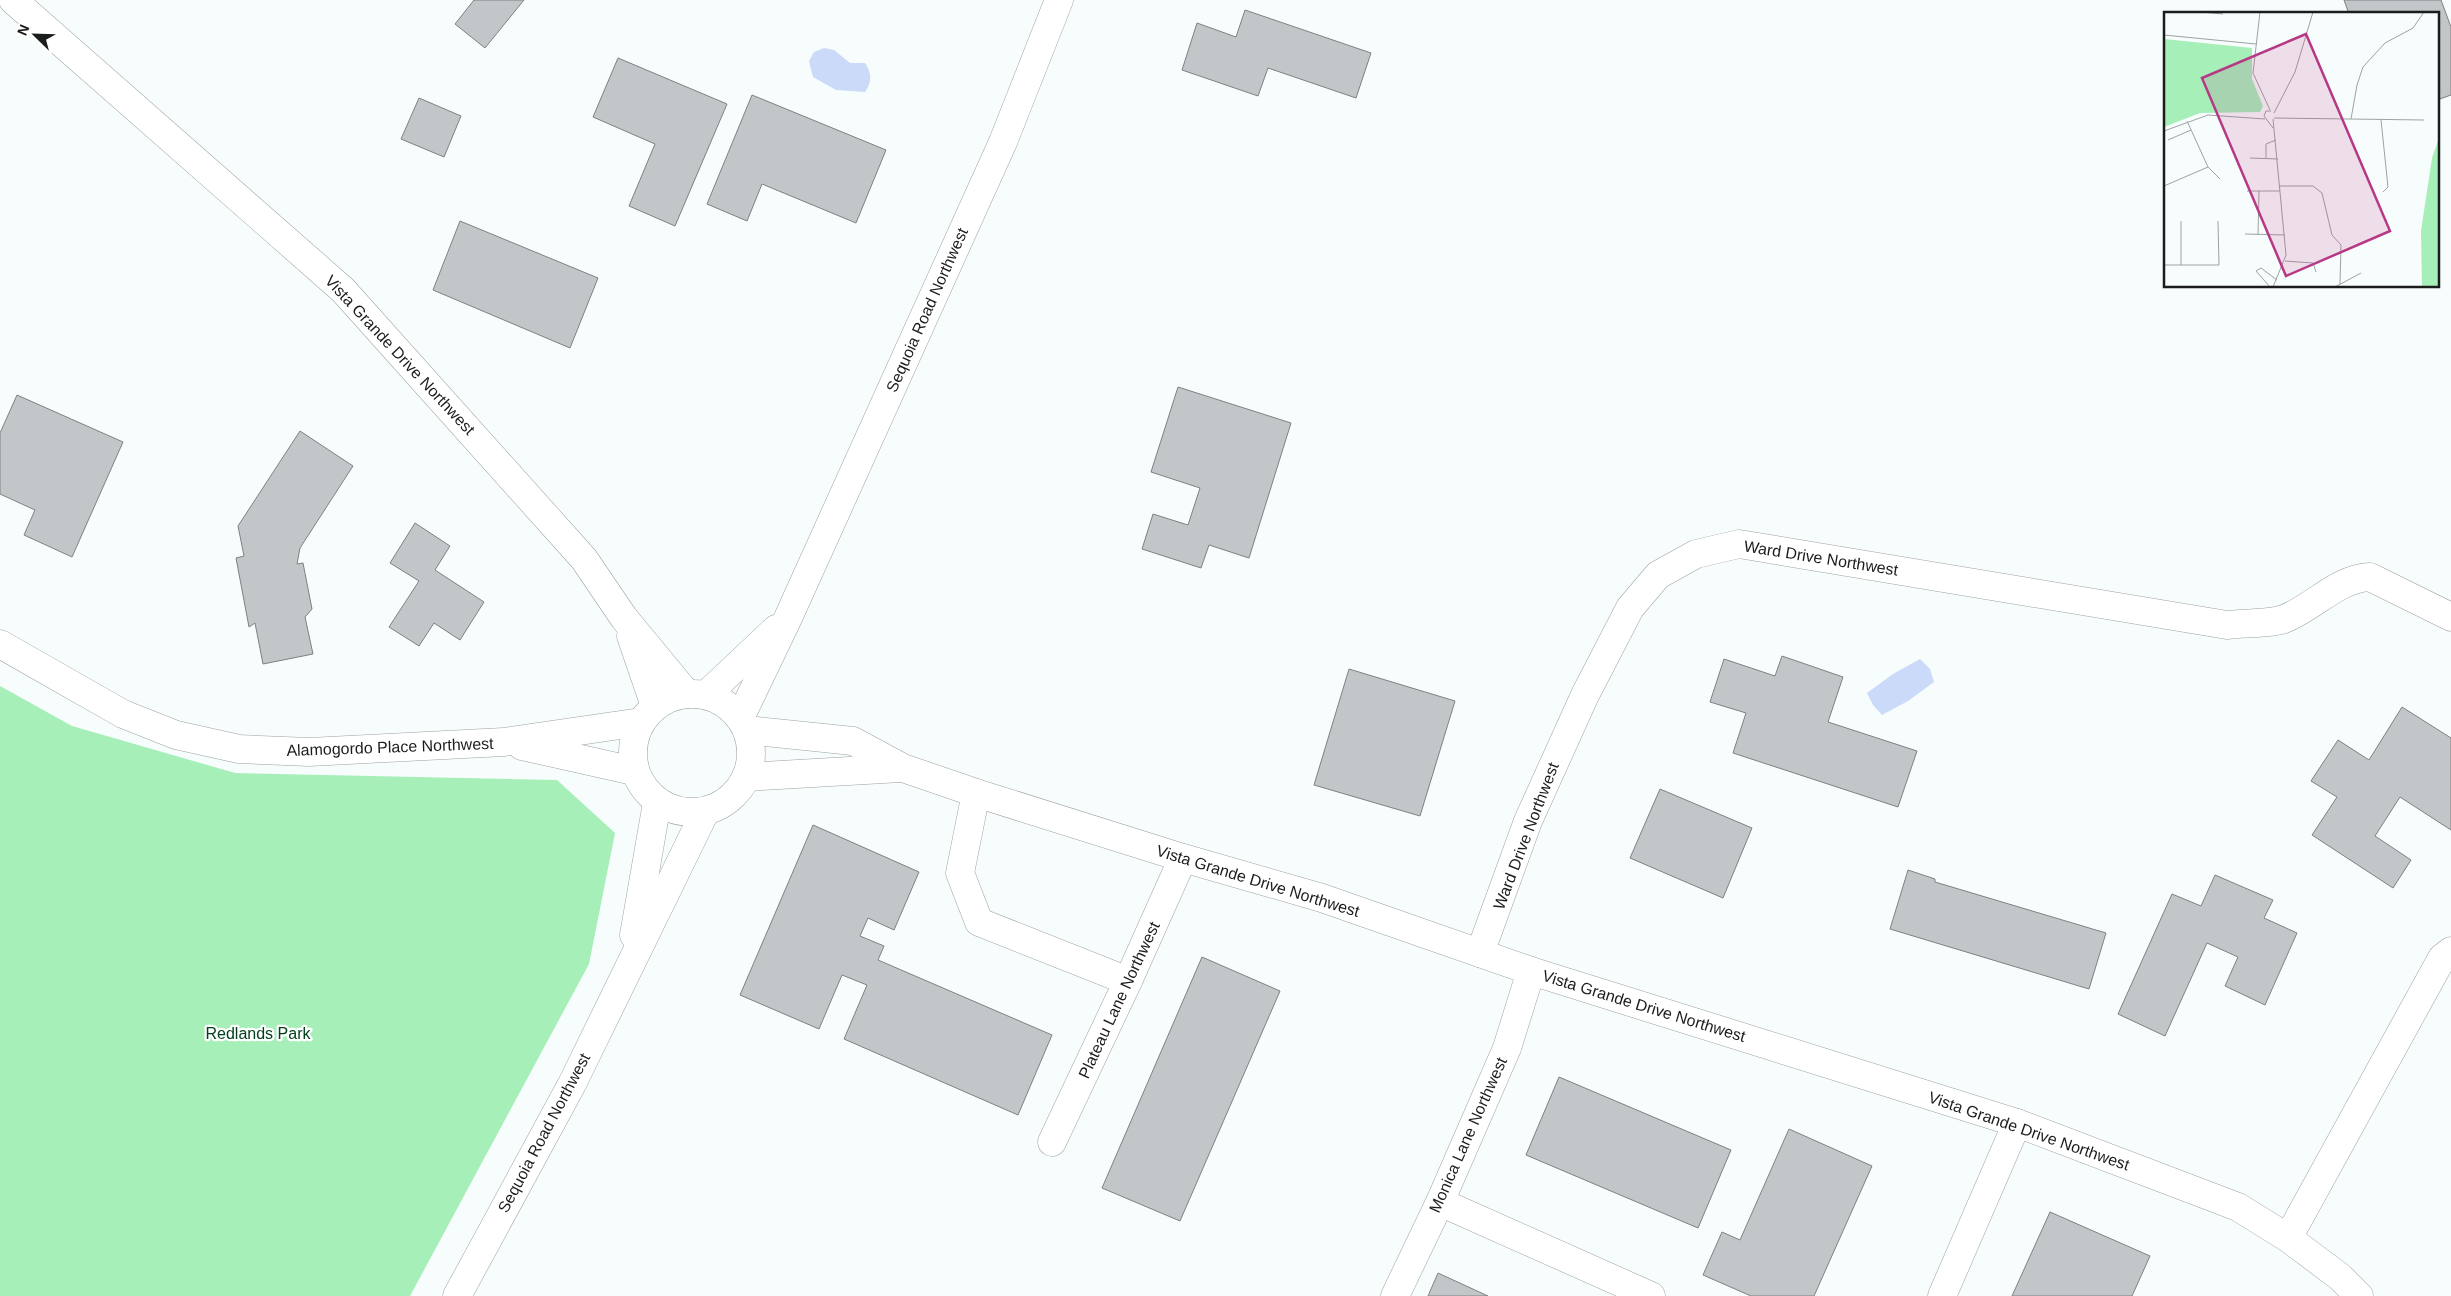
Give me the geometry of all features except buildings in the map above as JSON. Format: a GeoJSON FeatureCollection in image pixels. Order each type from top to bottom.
{"type":"FeatureCollection","features":[{"type":"Feature","properties":{"kind":"street","name":"Vista Grande Drive Northwest"},"geometry":{"type":"LineString","coordinates":[[13,0],[343,290],[584,559],[624,618]]}},
{"type":"Feature","properties":{"kind":"street","name":"Sequoia Road Northwest"},"geometry":{"type":"LineString","coordinates":[[744,724],[788,618],[1003,142],[1059,0]]}},
{"type":"Feature","properties":{"kind":"street","name":"Ward Drive Northwest"},"geometry":{"type":"LineString","coordinates":[[1480,954],[1528,821],[1585,695],[1630,608],[1658,575],[1696,554],[1739,544],[2227,625],[2284,619],[2319,597],[2359,577],[2370,576],[2451,617]]}},
{"type":"Feature","properties":{"kind":"street"},"geometry":{"type":"LineString","coordinates":[[624,618],[696,694]]}},
{"type":"Feature","properties":{"kind":"street"},"geometry":{"type":"LineString","coordinates":[[624,618],[648,714]]}},
{"type":"Feature","properties":{"kind":"street","name":"Sequoia Road Northwest"},"geometry":{"type":"LineString","coordinates":[[696,694],[788,618]]}},
{"type":"Feature","properties":{"kind":"street","name":"Alamogordo Place Northwest"},"geometry":{"type":"LineString","coordinates":[[0,644],[123,714],[176,735],[240,749],[309,752],[504,742],[648,714]]}},
{"type":"Feature","properties":{"kind":"street"},"geometry":{"type":"LineString","coordinates":[[696,694],[726,704],[744,724],[752,751],[746,777],[735,795],[722,805],[704,812],[679,812],[658,803],[643,789],[634,770],[633,741],[648,714],[666,699],[696,694]]}},
{"type":"Feature","properties":{"kind":"street","name":"Vista Grande Drive Northwest"},"geometry":{"type":"LineString","coordinates":[[744,724],[853,741],[903,768],[976,792],[1183,858],[1322,898],[1531,971],[2017,1123],[2238,1207],[2288,1238],[2340,1277],[2358,1296]]}},
{"type":"Feature","properties":{"kind":"street","name":"Alamogordo Place Northwest"},"geometry":{"type":"LineString","coordinates":[[504,742],[634,770]]}},
{"type":"Feature","properties":{"kind":"street","name":"Vista Grande Drive Northwest"},"geometry":{"type":"LineString","coordinates":[[746,777],[903,768]]}},
{"type":"Feature","properties":{"kind":"street"},"geometry":{"type":"LineString","coordinates":[[976,792],[960,873],[979,922],[1128,982]]}},
{"type":"Feature","properties":{"kind":"street","name":"Sequoia Road Northwest"},"geometry":{"type":"LineString","coordinates":[[628,968],[658,803]]}},
{"type":"Feature","properties":{"kind":"street","name":"Sequoia Road Northwest"},"geometry":{"type":"LineString","coordinates":[[457,1296],[572,1084],[704,812]]}},
{"type":"Feature","properties":{"kind":"street","name":"Plateau Lane Northwest"},"geometry":{"type":"LineString","coordinates":[[1052,1142],[1128,982],[1183,858]]}},
{"type":"Feature","properties":{"kind":"street"},"geometry":{"type":"LineString","coordinates":[[2288,1238],[2442,958],[2451,951]]}},
{"type":"Feature","properties":{"kind":"street","name":"Monica Lane Northwest"},"geometry":{"type":"LineString","coordinates":[[1395,1296],[1440,1202],[1507,1048],[1531,971]]}},
{"type":"Feature","properties":{"kind":"street"},"geometry":{"type":"LineString","coordinates":[[1942,1296],[2017,1123]]}},
{"type":"Feature","properties":{"kind":"street"},"geometry":{"type":"LineString","coordinates":[[1440,1202],[1651,1296]]}},
{"type":"Feature","properties":{"kind":"green space","name":"Redlands Park"},"geometry":{"type":"Polygon","coordinates":[[[0,686],[72,726],[235,773],[557,780],[615,833],[589,964],[410,1296],[0,1296],[0,686]]]}},
{"type":"Feature","properties":{"kind":"water"},"geometry":{"type":"Polygon","coordinates":[[[824,48],[834,50],[850,63],[865,63],[869,70],[870,78],[865,92],[836,90],[813,77],[809,61],[814,52],[824,48]]]}},
{"type":"Feature","properties":{"kind":"water"},"geometry":{"type":"Polygon","coordinates":[[[1920,659],[1930,669],[1934,682],[1908,701],[1882,715],[1873,705],[1867,693],[1893,674],[1920,659]]]}}]}
